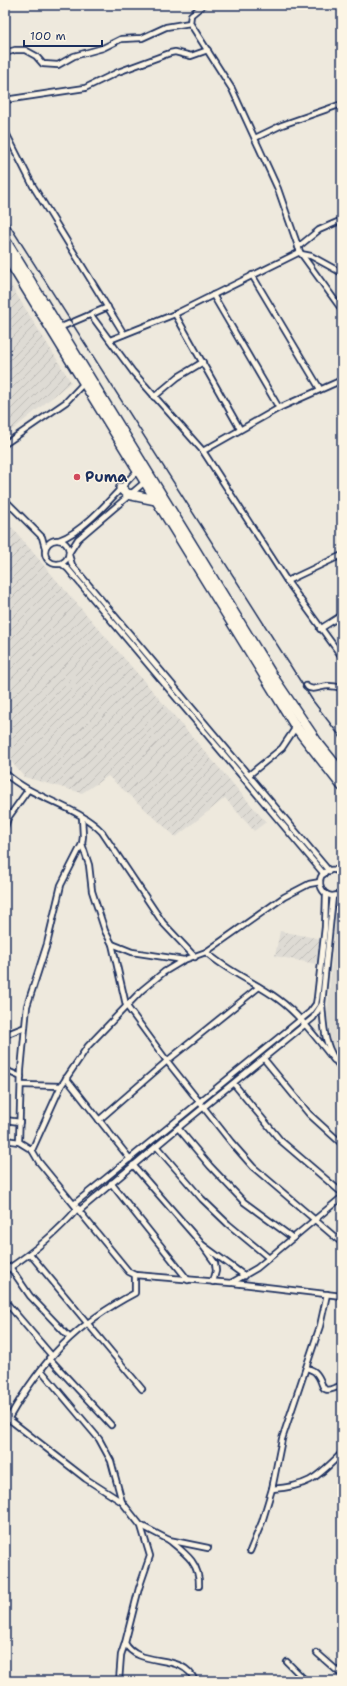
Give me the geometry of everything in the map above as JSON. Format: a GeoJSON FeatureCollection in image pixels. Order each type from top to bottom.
{"type":"FeatureCollection","features":[{"type":"Feature","properties":{"kind":"highway"},"geometry":{"type":"LineString","coordinates":[[5,240],[59,328],[140,468]]}},
{"type":"Feature","properties":{"kind":"highway"},"geometry":{"type":"LineString","coordinates":[[5,254],[84,384],[148,480],[279,686],[317,742],[342,773]]}},
{"type":"Feature","properties":{"kind":"highway"},"geometry":{"type":"LineString","coordinates":[[148,480],[156,500],[296,727],[342,786]]}},
{"type":"Feature","properties":{"kind":"highway"},"geometry":{"type":"LineString","coordinates":[[121,488],[125,493],[156,500]]}},
{"type":"Feature","properties":{"kind":"street"},"geometry":{"type":"LineString","coordinates":[[202,5],[191,15],[190,23],[232,89],[278,189],[299,251],[342,310]]}},
{"type":"Feature","properties":{"kind":"street"},"geometry":{"type":"LineString","coordinates":[[5,53],[15,50],[25,50],[36,56],[43,64],[58,66],[74,56],[102,48],[121,39],[142,38],[166,27],[190,23]]}},
{"type":"Feature","properties":{"kind":"street"},"geometry":{"type":"LineString","coordinates":[[5,100],[85,88],[118,72],[170,53],[175,52],[191,56],[208,50]]}},
{"type":"Feature","properties":{"kind":"street"},"geometry":{"type":"LineString","coordinates":[[255,138],[282,125],[342,104]]}},
{"type":"Feature","properties":{"kind":"street"},"geometry":{"type":"LineString","coordinates":[[5,132],[33,186],[124,334]]}},
{"type":"Feature","properties":{"kind":"street"},"geometry":{"type":"LineString","coordinates":[[110,340],[175,314],[299,251],[319,230],[342,220]]}},
{"type":"Feature","properties":{"kind":"street"},"geometry":{"type":"LineString","coordinates":[[299,251],[342,273]]}},
{"type":"Feature","properties":{"kind":"street"},"geometry":{"type":"LineString","coordinates":[[252,275],[320,389]]}},
{"type":"Feature","properties":{"kind":"street"},"geometry":{"type":"LineString","coordinates":[[213,295],[279,408]]}},
{"type":"Feature","properties":{"kind":"street"},"geometry":{"type":"LineString","coordinates":[[59,328],[108,307]]}},
{"type":"Feature","properties":{"kind":"street"},"geometry":{"type":"LineString","coordinates":[[175,314],[240,429]]}},
{"type":"Feature","properties":{"kind":"street"},"geometry":{"type":"LineString","coordinates":[[91,315],[154,397],[203,451],[287,581],[320,629],[342,657]]}},
{"type":"Feature","properties":{"kind":"street"},"geometry":{"type":"LineString","coordinates":[[154,397],[178,378],[203,362]]}},
{"type":"Feature","properties":{"kind":"street"},"geometry":{"type":"LineString","coordinates":[[203,451],[279,408],[342,380]]}},
{"type":"Feature","properties":{"kind":"street"},"geometry":{"type":"LineString","coordinates":[[5,444],[66,402],[84,384]]}},
{"type":"Feature","properties":{"kind":"street"},"geometry":{"type":"LineString","coordinates":[[5,500],[42,537],[59,540],[68,537],[75,531],[140,468]]}},
{"type":"Feature","properties":{"kind":"street"},"geometry":{"type":"LineString","coordinates":[[59,564],[64,562],[78,539],[148,480]]}},
{"type":"Feature","properties":{"kind":"street"},"geometry":{"type":"LineString","coordinates":[[42,537],[46,558],[49,562],[62,564],[68,569],[324,874]]}},
{"type":"Feature","properties":{"kind":"street"},"geometry":{"type":"LineString","coordinates":[[45,548],[48,543],[53,540]]}},
{"type":"Feature","properties":{"kind":"street"},"geometry":{"type":"LineString","coordinates":[[59,540],[67,545],[72,565],[329,870]]}},
{"type":"Feature","properties":{"kind":"street"},"geometry":{"type":"LineString","coordinates":[[287,581],[342,554]]}},
{"type":"Feature","properties":{"kind":"street"},"geometry":{"type":"LineString","coordinates":[[320,629],[342,615]]}},
{"type":"Feature","properties":{"kind":"street"},"geometry":{"type":"LineString","coordinates":[[306,686],[316,689],[329,686],[342,688]]}},
{"type":"Feature","properties":{"kind":"street"},"geometry":{"type":"LineString","coordinates":[[249,775],[282,748],[296,727]]}},
{"type":"Feature","properties":{"kind":"street"},"geometry":{"type":"LineString","coordinates":[[5,773],[28,790],[93,823],[102,832],[163,923],[195,957]]}},
{"type":"Feature","properties":{"kind":"street"},"geometry":{"type":"LineString","coordinates":[[5,827],[8,818],[28,790]]}},
{"type":"Feature","properties":{"kind":"street"},"geometry":{"type":"LineString","coordinates":[[19,1142],[22,1085],[21,1077],[27,1006],[47,944],[61,885],[82,844],[82,817]]}},
{"type":"Feature","properties":{"kind":"street"},"geometry":{"type":"LineString","coordinates":[[82,844],[89,865],[92,891],[105,931],[112,944],[126,1005],[199,1103],[253,1167],[342,1243]]}},
{"type":"Feature","properties":{"kind":"street"},"geometry":{"type":"LineString","coordinates":[[338,894],[326,894],[321,889],[320,882],[324,874],[329,870],[336,870],[342,874]]}},
{"type":"Feature","properties":{"kind":"street"},"geometry":{"type":"LineString","coordinates":[[32,1150],[66,1078],[88,1046],[126,1005],[164,972],[184,960],[206,952],[284,897],[309,884],[320,882]]}},
{"type":"Feature","properties":{"kind":"street"},"geometry":{"type":"LineString","coordinates":[[74,1204],[310,1012],[316,1004],[317,998],[325,927],[326,894]]}},
{"type":"Feature","properties":{"kind":"street"},"geometry":{"type":"LineString","coordinates":[[338,894],[342,899]]}},
{"type":"Feature","properties":{"kind":"street"},"geometry":{"type":"LineString","coordinates":[[334,1060],[325,1040],[322,1004],[338,894]]}},
{"type":"Feature","properties":{"kind":"street"},"geometry":{"type":"LineString","coordinates":[[112,944],[132,952],[184,960]]}},
{"type":"Feature","properties":{"kind":"street"},"geometry":{"type":"LineString","coordinates":[[206,952],[224,966],[278,999],[301,1020],[342,1069]]}},
{"type":"Feature","properties":{"kind":"street"},"geometry":{"type":"LineString","coordinates":[[99,1120],[167,1061],[259,987]]}},
{"type":"Feature","properties":{"kind":"street"},"geometry":{"type":"LineString","coordinates":[[5,1271],[30,1254],[79,1209],[314,1018],[322,1004]]}},
{"type":"Feature","properties":{"kind":"street"},"geometry":{"type":"LineString","coordinates":[[5,1035],[25,1027]]}},
{"type":"Feature","properties":{"kind":"street"},"geometry":{"type":"LineString","coordinates":[[284,1034],[288,1038]]}},
{"type":"Feature","properties":{"kind":"street"},"geometry":{"type":"LineString","coordinates":[[271,1044],[276,1049]]}},
{"type":"Feature","properties":{"kind":"street"},"geometry":{"type":"LineString","coordinates":[[264,1058],[308,1114],[342,1144]]}},
{"type":"Feature","properties":{"kind":"street"},"geometry":{"type":"LineString","coordinates":[[251,1060],[256,1065]]}},
{"type":"Feature","properties":{"kind":"street"},"geometry":{"type":"LineString","coordinates":[[241,1069],[245,1074]]}},
{"type":"Feature","properties":{"kind":"street"},"geometry":{"type":"LineString","coordinates":[[5,1070],[21,1077]]}},
{"type":"Feature","properties":{"kind":"street"},"geometry":{"type":"LineString","coordinates":[[66,1078],[130,1159]]}},
{"type":"Feature","properties":{"kind":"street"},"geometry":{"type":"LineString","coordinates":[[234,1084],[280,1140],[342,1193]]}},
{"type":"Feature","properties":{"kind":"street"},"geometry":{"type":"LineString","coordinates":[[22,1085],[61,1086]]}},
{"type":"Feature","properties":{"kind":"street"},"geometry":{"type":"LineString","coordinates":[[220,1085],[225,1090]]}},
{"type":"Feature","properties":{"kind":"street"},"geometry":{"type":"LineString","coordinates":[[210,1093],[215,1099]]}},
{"type":"Feature","properties":{"kind":"street"},"geometry":{"type":"LineString","coordinates":[[191,1109],[196,1114]]}},
{"type":"Feature","properties":{"kind":"street"},"geometry":{"type":"LineString","coordinates":[[5,1120],[20,1122]]}},
{"type":"Feature","properties":{"kind":"street"},"geometry":{"type":"LineString","coordinates":[[178,1128],[210,1166],[244,1202],[293,1238]]}},
{"type":"Feature","properties":{"kind":"street"},"geometry":{"type":"LineString","coordinates":[[162,1132],[166,1137]]}},
{"type":"Feature","properties":{"kind":"street"},"geometry":{"type":"LineString","coordinates":[[5,1140],[19,1142],[32,1150],[39,1162],[129,1272],[135,1275],[230,1283],[342,1296]]}},
{"type":"Feature","properties":{"kind":"street"},"geometry":{"type":"LineString","coordinates":[[156,1146],[202,1199],[228,1224],[269,1258]]}},
{"type":"Feature","properties":{"kind":"street"},"geometry":{"type":"LineString","coordinates":[[142,1149],[146,1154]]}},
{"type":"Feature","properties":{"kind":"street"},"geometry":{"type":"LineString","coordinates":[[133,1165],[200,1242],[215,1263],[216,1271],[213,1282]]}},
{"type":"Feature","properties":{"kind":"street"},"geometry":{"type":"LineString","coordinates":[[119,1168],[123,1173]]}},
{"type":"Feature","properties":{"kind":"street"},"geometry":{"type":"LineString","coordinates":[[111,1183],[188,1280]]}},
{"type":"Feature","properties":{"kind":"street"},"geometry":{"type":"LineString","coordinates":[[96,1186],[101,1192]]}},
{"type":"Feature","properties":{"kind":"street"},"geometry":{"type":"LineString","coordinates":[[230,1283],[245,1276],[269,1258],[342,1197]]}},
{"type":"Feature","properties":{"kind":"street"},"geometry":{"type":"LineString","coordinates":[[200,1242],[245,1276]]}},
{"type":"Feature","properties":{"kind":"street"},"geometry":{"type":"LineString","coordinates":[[30,1254],[142,1389]]}},
{"type":"Feature","properties":{"kind":"street"},"geometry":{"type":"LineString","coordinates":[[10,1267],[30,1296],[69,1337]]}},
{"type":"Feature","properties":{"kind":"street"},"geometry":{"type":"LineString","coordinates":[[119,1681],[121,1655],[139,1588],[150,1556],[141,1526],[122,1502],[86,1478],[7,1417],[50,1357],[69,1337],[104,1310],[135,1293],[135,1275]]}},
{"type":"Feature","properties":{"kind":"street"},"geometry":{"type":"LineString","coordinates":[[250,1551],[262,1522],[272,1489],[282,1439],[320,1326],[326,1294]]}},
{"type":"Feature","properties":{"kind":"street"},"geometry":{"type":"LineString","coordinates":[[5,1301],[50,1357],[111,1425]]}},
{"type":"Feature","properties":{"kind":"street"},"geometry":{"type":"LineString","coordinates":[[307,1368],[315,1372],[322,1387],[326,1390],[332,1390],[342,1385]]}},
{"type":"Feature","properties":{"kind":"street"},"geometry":{"type":"LineString","coordinates":[[41,1370],[99,1439],[111,1462],[122,1502]]}},
{"type":"Feature","properties":{"kind":"street"},"geometry":{"type":"LineString","coordinates":[[272,1489],[290,1488],[307,1483],[342,1453]]}},
{"type":"Feature","properties":{"kind":"street"},"geometry":{"type":"LineString","coordinates":[[141,1526],[169,1540],[208,1548]]}},
{"type":"Feature","properties":{"kind":"street"},"geometry":{"type":"LineString","coordinates":[[169,1540],[193,1563],[199,1572],[199,1586]]}},
{"type":"Feature","properties":{"kind":"street"},"geometry":{"type":"LineString","coordinates":[[125,1643],[128,1649],[135,1654],[167,1661],[181,1666],[190,1672],[195,1681]]}},
{"type":"Feature","properties":{"kind":"street"},"geometry":{"type":"LineString","coordinates":[[317,1653],[342,1675]]}},
{"type":"Feature","properties":{"kind":"street"},"geometry":{"type":"LineString","coordinates":[[287,1662],[306,1681]]}},
{"type":"Feature","properties":{"kind":"shaded area"},"geometry":{"type":"Polygon","coordinates":[[[5,276],[71,382],[5,436],[5,276]]]}},
{"type":"Feature","properties":{"kind":"shaded area"},"geometry":{"type":"Polygon","coordinates":[[[5,519],[266,822],[254,831],[225,798],[176,837],[108,776],[82,793],[24,777],[5,754],[5,519]]]}},
{"type":"Feature","properties":{"kind":"shaded area"},"geometry":{"type":"Polygon","coordinates":[[[337,902],[342,908],[342,1062],[332,1046],[327,1018],[337,902]]]}},
{"type":"Feature","properties":{"kind":"shaded area"},"geometry":{"type":"Polygon","coordinates":[[[280,931],[321,939],[316,964],[275,956],[280,931]]]}},
{"type":"Feature","properties":{"kind":"railway"},"geometry":{"type":"LineString","coordinates":[[5,218],[313,701],[342,739]]}},
{"type":"Feature","properties":{"kind":"place","name":"Puma"},"geometry":{"type":"Point","coordinates":[77,477]}}]}
